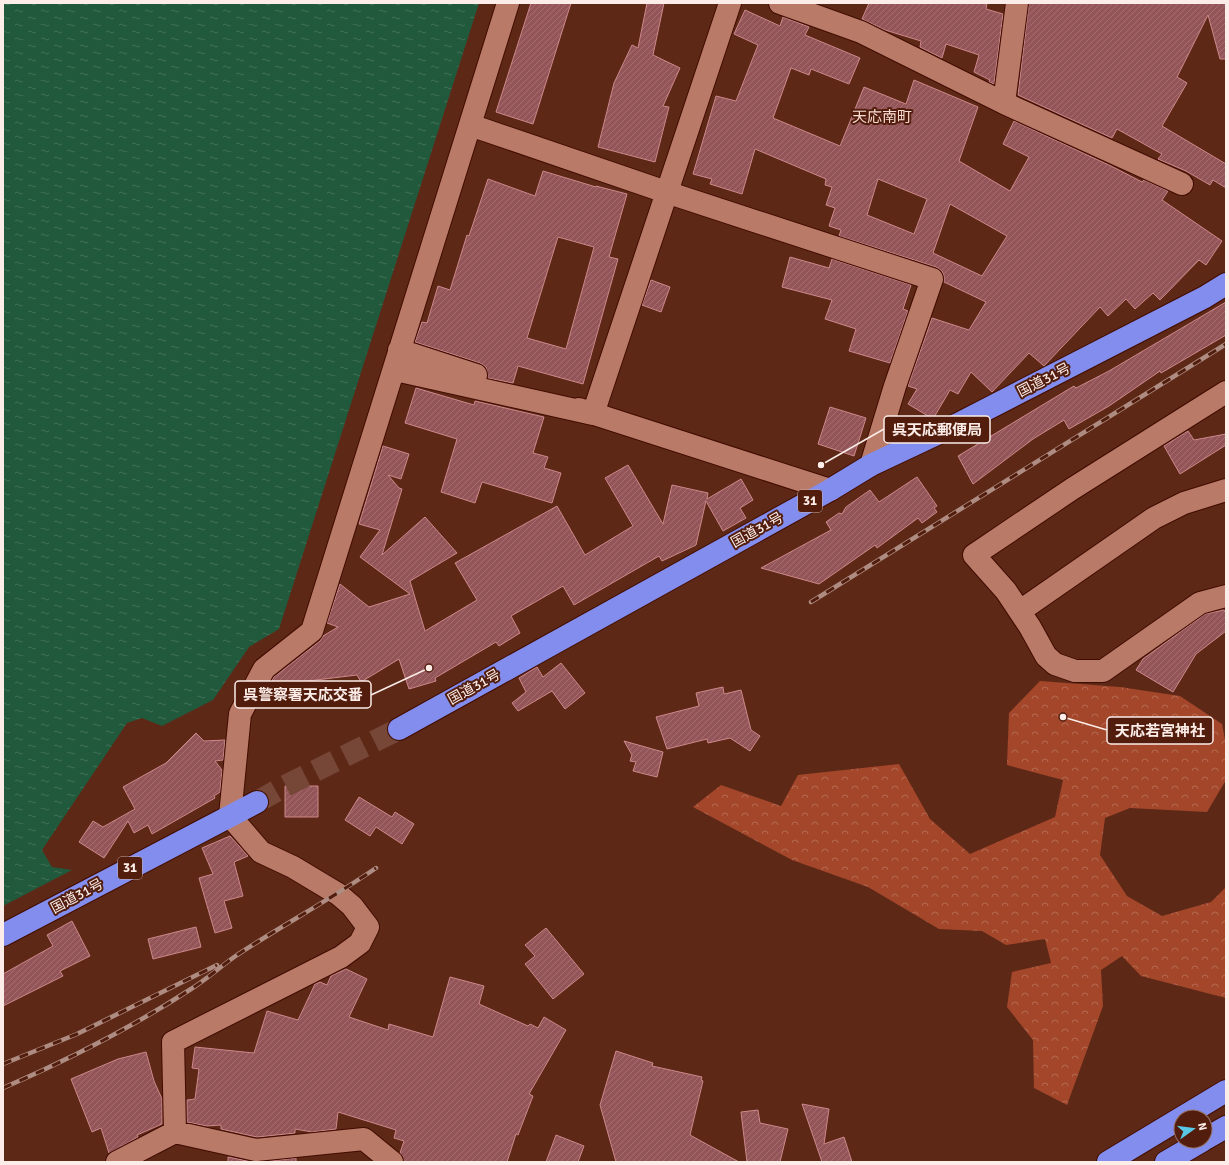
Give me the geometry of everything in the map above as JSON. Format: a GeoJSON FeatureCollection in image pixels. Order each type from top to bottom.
{"type":"FeatureCollection","features":[{"type":"Feature","properties":{"kind":"highway","name":"国道31号"},"geometry":{"type":"LineString","coordinates":[[399,729],[830,490],[871,465],[972,417],[1205,297],[1226,284]]}},
{"type":"Feature","properties":{"kind":"highway","name":"国道31号"},"geometry":{"type":"LineString","coordinates":[[3,935],[257,802]]}},
{"type":"Feature","properties":{"kind":"highway"},"geometry":{"type":"LineString","coordinates":[[1108,1162],[1226,1091]]}},
{"type":"Feature","properties":{"kind":"highway"},"geometry":{"type":"LineString","coordinates":[[1213,1134],[1226,1127]]}},
{"type":"Feature","properties":{"kind":"highway"},"geometry":{"type":"LineString","coordinates":[[1166,1162],[1188,1149]]}},
{"type":"Feature","properties":{"kind":"street"},"geometry":{"type":"LineString","coordinates":[[175,1132],[173,1042],[341,957],[360,942],[368,927],[352,906],[338,894],[293,867],[261,852],[230,816],[240,714],[264,669],[312,631],[400,360],[508,3]]}},
{"type":"Feature","properties":{"kind":"street"},"geometry":{"type":"LineString","coordinates":[[593,414],[730,3]]}},
{"type":"Feature","properties":{"kind":"street"},"geometry":{"type":"LineString","coordinates":[[780,3],[861,32],[1004,103],[1182,184]]}},
{"type":"Feature","properties":{"kind":"street"},"geometry":{"type":"LineString","coordinates":[[1004,103],[1017,3]]}},
{"type":"Feature","properties":{"kind":"street"},"geometry":{"type":"LineString","coordinates":[[470,125],[666,192],[932,279],[895,386],[871,465]]}},
{"type":"Feature","properties":{"kind":"street"},"geometry":{"type":"LineString","coordinates":[[400,360],[593,414],[830,490]]}},
{"type":"Feature","properties":{"kind":"street"},"geometry":{"type":"LineString","coordinates":[[1226,392],[1072,489],[974,555],[1006,591],[1020,611],[1046,656],[1055,664],[1075,671],[1103,671],[1200,603],[1226,596]]}},
{"type":"Feature","properties":{"kind":"street"},"geometry":{"type":"LineString","coordinates":[[1020,611],[1154,518],[1184,504],[1226,490]]}},
{"type":"Feature","properties":{"kind":"street"},"geometry":{"type":"LineString","coordinates":[[117,1162],[175,1132],[256,1150],[364,1139],[392,1162]]}},
{"type":"Feature","properties":{"kind":"green space"},"geometry":{"type":"Polygon","coordinates":[[[1040,681],[1120,687],[1180,696],[1222,724],[1226,745],[1226,780],[1207,812],[1130,808],[1105,818],[1100,855],[1127,896],[1162,916],[1211,902],[1226,887],[1226,998],[1141,976],[1122,956],[1101,970],[1103,1006],[1067,1105],[1034,1088],[1033,1040],[1007,1007],[1012,972],[1051,963],[1045,939],[1006,945],[982,931],[939,929],[868,887],[792,860],[693,807],[721,785],[781,806],[798,775],[899,764],[930,819],[970,854],[1055,817],[1063,780],[1007,765],[1009,713],[1040,681]]]}},
{"type":"Feature","properties":{"kind":"water"},"geometry":{"type":"Polygon","coordinates":[[[3,3],[479,3],[279,629],[249,647],[213,700],[162,726],[142,718],[127,723],[42,850],[52,867],[72,870],[3,906],[3,3]]]}},
{"type":"Feature","properties":{"kind":"building"},"geometry":{"type":"Polygon","coordinates":[[[531,3],[571,3],[533,124],[496,112],[531,3]]]}},
{"type":"Feature","properties":{"kind":"building"},"geometry":{"type":"Polygon","coordinates":[[[647,3],[664,3],[653,55],[680,68],[663,106],[669,107],[655,162],[598,147],[614,83],[632,45],[638,48],[647,3]]]}},
{"type":"Feature","properties":{"kind":"building"},"geometry":{"type":"Polygon","coordinates":[[[869,3],[987,3],[986,9],[1003,14],[994,84],[989,82],[990,80],[974,72],[979,55],[946,44],[942,58],[920,47],[921,41],[885,30],[862,19],[869,3]]]}},
{"type":"Feature","properties":{"kind":"building"},"geometry":{"type":"Polygon","coordinates":[[[1029,3],[1226,3],[1226,59],[1220,59],[1208,15],[1177,77],[1187,83],[1162,126],[1226,164],[1226,188],[1213,180],[1210,185],[1186,171],[1158,159],[1162,154],[1117,129],[1112,138],[1018,95],[1029,3]]]}},
{"type":"Feature","properties":{"kind":"building"},"geometry":{"type":"Polygon","coordinates":[[[745,10],[780,26],[783,17],[809,27],[805,35],[860,58],[849,84],[811,69],[809,75],[791,68],[773,118],[840,146],[864,87],[906,104],[914,80],[978,107],[959,161],[1010,191],[1029,157],[1003,144],[1014,121],[1142,182],[1144,180],[1168,191],[1162,200],[1222,241],[1206,265],[1199,260],[1160,300],[1153,293],[1135,309],[1126,299],[1108,316],[1100,307],[1044,366],[1029,353],[992,392],[971,372],[958,394],[950,390],[933,419],[908,404],[917,389],[908,386],[932,318],[969,330],[986,302],[944,282],[942,271],[936,267],[839,236],[841,230],[829,226],[835,208],[826,205],[832,187],[825,185],[826,179],[755,149],[742,194],[710,184],[712,179],[693,174],[716,96],[736,101],[758,45],[734,34],[745,10]],[[878,179],[867,215],[914,234],[927,199],[878,179]],[[950,204],[933,253],[982,276],[1007,236],[950,204]]]}},
{"type":"Feature","properties":{"kind":"building"},"geometry":{"type":"Polygon","coordinates":[[[543,171],[596,187],[627,194],[609,257],[618,259],[583,384],[518,366],[513,383],[488,378],[486,367],[480,363],[415,342],[422,322],[427,323],[438,286],[450,290],[467,235],[469,236],[488,179],[535,196],[543,171]],[[558,237],[527,338],[566,349],[594,247],[558,237]]]}},
{"type":"Feature","properties":{"kind":"building"},"geometry":{"type":"Polygon","coordinates":[[[790,257],[829,268],[832,259],[911,285],[903,309],[908,311],[890,363],[849,351],[856,329],[825,319],[832,300],[782,287],[790,257]]]}},
{"type":"Feature","properties":{"kind":"building"},"geometry":{"type":"Polygon","coordinates":[[[651,280],[670,287],[661,312],[642,305],[651,280]]]}},
{"type":"Feature","properties":{"kind":"building"},"geometry":{"type":"Polygon","coordinates":[[[1226,302],[1226,335],[1161,373],[1160,371],[1109,406],[1069,429],[1064,420],[1033,439],[973,484],[958,456],[1074,386],[1076,388],[1109,371],[1226,302]]]}},
{"type":"Feature","properties":{"kind":"building"},"geometry":{"type":"Polygon","coordinates":[[[416,388],[474,405],[475,401],[544,417],[533,453],[548,457],[544,468],[561,473],[552,503],[482,482],[475,503],[441,492],[457,439],[405,423],[416,388]]]}},
{"type":"Feature","properties":{"kind":"building"},"geometry":{"type":"Polygon","coordinates":[[[830,407],[866,418],[854,456],[818,444],[830,407]]]}},
{"type":"Feature","properties":{"kind":"building"},"geometry":{"type":"Polygon","coordinates":[[[1188,431],[1194,440],[1226,434],[1226,445],[1180,474],[1164,446],[1188,431]]]}},
{"type":"Feature","properties":{"kind":"building"},"geometry":{"type":"Polygon","coordinates":[[[383,446],[409,454],[401,479],[388,475],[399,488],[402,489],[382,555],[425,517],[457,553],[410,581],[425,631],[477,600],[455,563],[557,506],[585,555],[633,526],[605,478],[628,465],[663,524],[672,485],[708,493],[707,499],[741,479],[753,500],[740,508],[746,518],[723,531],[706,501],[696,545],[662,561],[659,556],[574,605],[563,586],[511,616],[520,633],[499,646],[496,642],[435,678],[436,681],[409,689],[399,659],[361,682],[357,675],[275,685],[272,680],[274,677],[320,641],[323,636],[338,627],[327,623],[340,584],[369,607],[410,594],[360,557],[380,530],[359,524],[383,446]]]}},
{"type":"Feature","properties":{"kind":"building"},"geometry":{"type":"Polygon","coordinates":[[[917,477],[937,506],[934,508],[937,512],[922,523],[918,518],[877,548],[875,545],[819,584],[761,568],[831,530],[826,522],[839,513],[842,514],[846,507],[870,490],[879,502],[917,477]]]}},
{"type":"Feature","properties":{"kind":"building"},"geometry":{"type":"Polygon","coordinates":[[[1224,610],[1226,613],[1226,631],[1196,654],[1173,692],[1136,670],[1143,659],[1205,614],[1224,610]]]}},
{"type":"Feature","properties":{"kind":"building"},"geometry":{"type":"Polygon","coordinates":[[[561,663],[585,693],[565,709],[552,691],[518,711],[512,703],[526,692],[519,678],[537,667],[543,677],[561,663]]]}},
{"type":"Feature","properties":{"kind":"building"},"geometry":{"type":"Polygon","coordinates":[[[723,687],[724,694],[741,690],[751,730],[760,736],[750,751],[730,738],[708,743],[707,739],[667,749],[656,717],[699,706],[696,693],[723,687]]]}},
{"type":"Feature","properties":{"kind":"building"},"geometry":{"type":"Polygon","coordinates":[[[196,733],[204,741],[225,740],[223,760],[215,761],[222,770],[220,792],[214,796],[215,798],[152,834],[148,825],[134,833],[128,821],[104,858],[79,842],[93,821],[103,827],[135,809],[123,787],[166,763],[196,733]]]}},
{"type":"Feature","properties":{"kind":"building"},"geometry":{"type":"Polygon","coordinates":[[[624,741],[663,752],[657,777],[633,771],[636,762],[630,761],[632,755],[624,741]]]}},
{"type":"Feature","properties":{"kind":"building"},"geometry":{"type":"Polygon","coordinates":[[[285,786],[318,786],[318,817],[285,817],[285,786]]]}},
{"type":"Feature","properties":{"kind":"building"},"geometry":{"type":"Polygon","coordinates":[[[359,797],[392,817],[395,812],[414,824],[402,844],[376,827],[370,836],[345,820],[359,797]]]}},
{"type":"Feature","properties":{"kind":"building"},"geometry":{"type":"Polygon","coordinates":[[[230,836],[248,856],[234,862],[243,896],[224,901],[232,928],[215,933],[199,878],[213,874],[202,848],[230,836]]]}},
{"type":"Feature","properties":{"kind":"building"},"geometry":{"type":"Polygon","coordinates":[[[72,921],[90,956],[60,971],[63,976],[3,1006],[3,974],[53,946],[47,935],[72,921]]]}},
{"type":"Feature","properties":{"kind":"building"},"geometry":{"type":"Polygon","coordinates":[[[196,927],[201,947],[153,959],[148,939],[196,927]]]}},
{"type":"Feature","properties":{"kind":"building"},"geometry":{"type":"Polygon","coordinates":[[[546,928],[584,974],[553,999],[525,964],[535,956],[525,945],[546,928]]]}},
{"type":"Feature","properties":{"kind":"building"},"geometry":{"type":"Polygon","coordinates":[[[346,969],[367,979],[349,1017],[388,1030],[389,1024],[433,1037],[450,977],[484,986],[479,1004],[528,1026],[530,1024],[538,1028],[544,1017],[566,1030],[529,1094],[533,1096],[518,1135],[516,1134],[507,1162],[404,1162],[400,1153],[404,1141],[394,1138],[396,1130],[338,1112],[336,1129],[312,1132],[295,1129],[295,1133],[257,1137],[221,1129],[221,1125],[207,1126],[187,1122],[187,1100],[195,1099],[199,1069],[192,1068],[195,1047],[254,1053],[267,1011],[298,1020],[315,984],[320,982],[327,985],[331,976],[346,969]]]}},
{"type":"Feature","properties":{"kind":"building"},"geometry":{"type":"Polygon","coordinates":[[[616,1051],[653,1063],[652,1066],[702,1077],[701,1080],[703,1081],[690,1135],[739,1162],[616,1162],[600,1105],[616,1051]]]}},
{"type":"Feature","properties":{"kind":"building"},"geometry":{"type":"Polygon","coordinates":[[[146,1052],[154,1081],[162,1099],[162,1124],[137,1135],[138,1137],[109,1153],[101,1128],[92,1132],[71,1079],[118,1059],[146,1052]]]}},
{"type":"Feature","properties":{"kind":"building"},"geometry":{"type":"Polygon","coordinates":[[[802,1104],[829,1109],[824,1144],[844,1137],[852,1162],[822,1162],[802,1104]]]}},
{"type":"Feature","properties":{"kind":"building"},"geometry":{"type":"Polygon","coordinates":[[[758,1110],[760,1123],[788,1129],[780,1162],[747,1162],[741,1112],[758,1110]]]}},
{"type":"Feature","properties":{"kind":"building"},"geometry":{"type":"Polygon","coordinates":[[[556,1135],[584,1146],[578,1162],[546,1162],[556,1135]]]}},
{"type":"Feature","properties":{"kind":"building"},"geometry":{"type":"Polygon","coordinates":[[[228,1157],[252,1162],[228,1162],[228,1157]]]}},
{"type":"Feature","properties":{"kind":"building"},"geometry":{"type":"Polygon","coordinates":[[[296,1158],[296,1162],[262,1162],[296,1158]]]}},
{"type":"Feature","properties":{"kind":"tunnel"},"geometry":{"type":"LineString","coordinates":[[257,802],[285,786],[399,729]]}},
{"type":"Feature","properties":{"kind":"railway"},"geometry":{"type":"LineString","coordinates":[[811,602],[1226,344]]}},
{"type":"Feature","properties":{"kind":"railway"},"geometry":{"type":"LineString","coordinates":[[3,1088],[75,1055],[145,1017],[197,985],[237,955],[376,868]]}},
{"type":"Feature","properties":{"kind":"railway"},"geometry":{"type":"LineString","coordinates":[[3,1064],[77,1034],[217,965]]}},
{"type":"Feature","properties":{"kind":"place","name":"呉天応郵便局"},"geometry":{"type":"Point","coordinates":[821,465]}},
{"type":"Feature","properties":{"kind":"place","name":"呉警察署天応交番"},"geometry":{"type":"Point","coordinates":[429,668]}},
{"type":"Feature","properties":{"kind":"place","name":"天応若宮神社"},"geometry":{"type":"Point","coordinates":[1063,717]}},
{"type":"Feature","properties":{"kind":"district","name":"天応南町"},"geometry":{"type":"Point","coordinates":[882,117]}}]}
